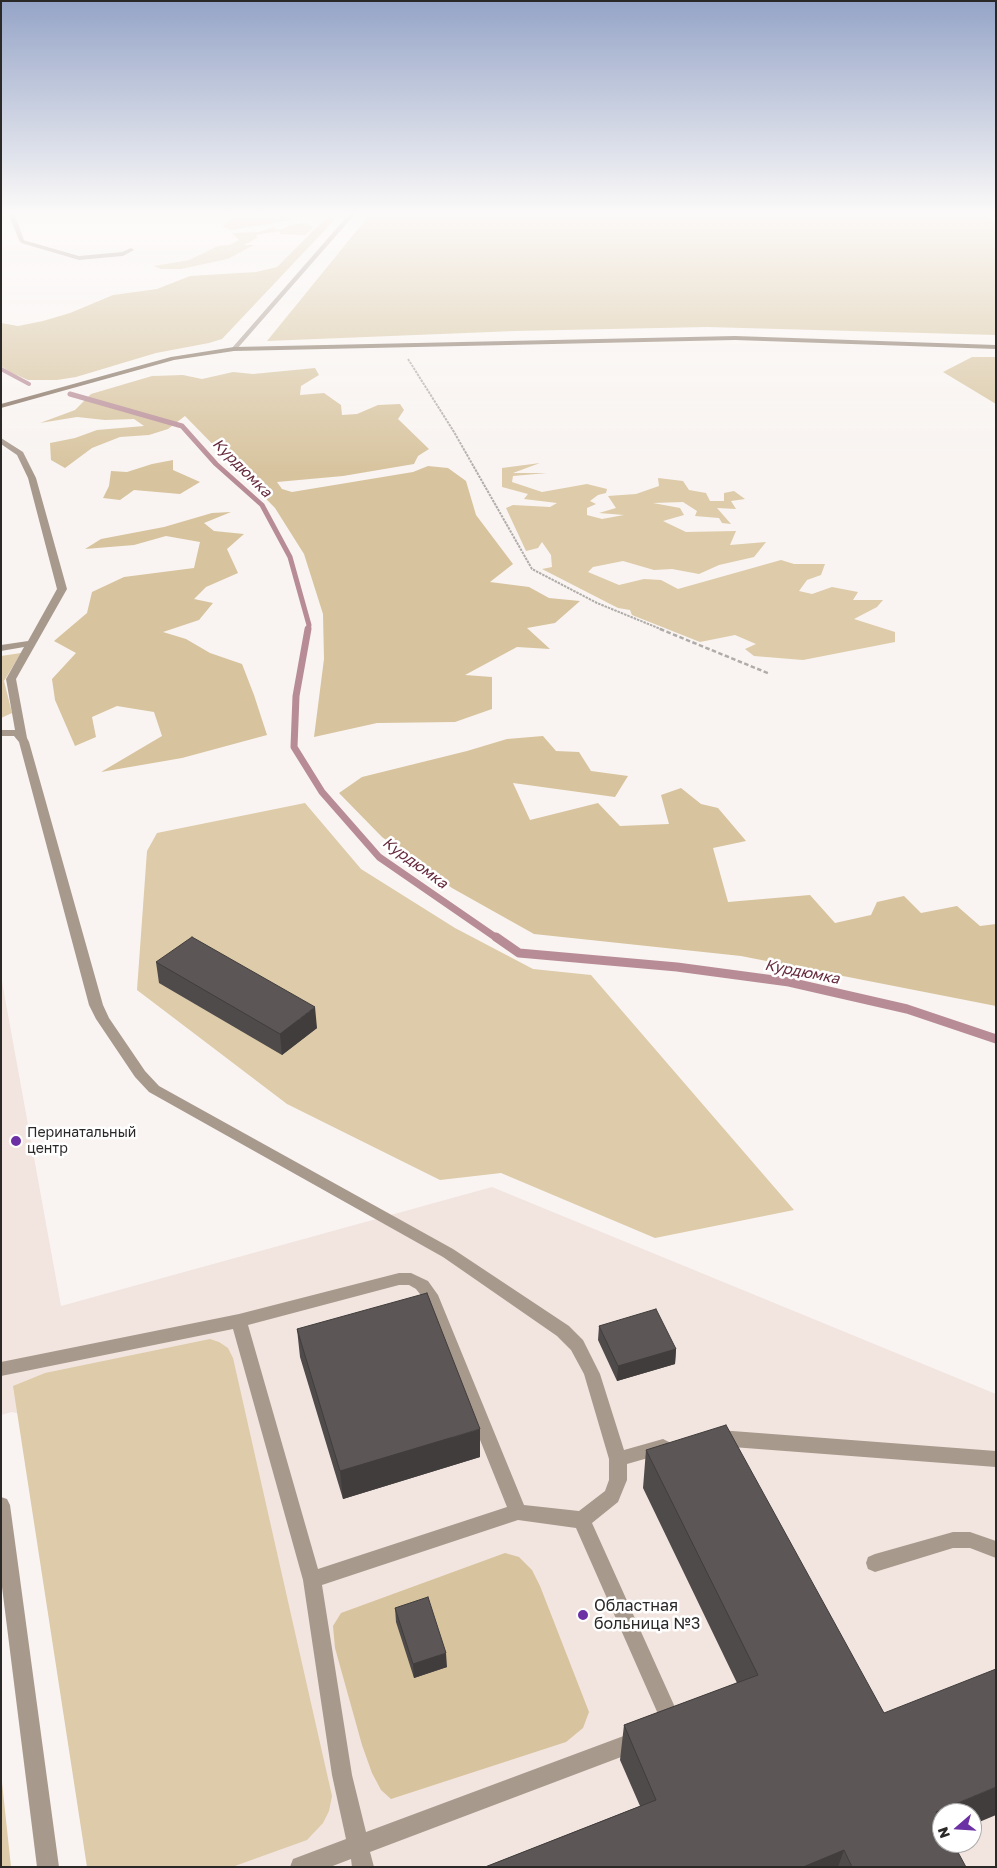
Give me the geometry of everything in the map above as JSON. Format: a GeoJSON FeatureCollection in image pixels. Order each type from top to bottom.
{"type":"FeatureCollection","features":[{"type":"Feature","properties":{"kind":"main road"},"geometry":{"type":"LineString","coordinates":[[1,406],[173,358],[234,349],[734,338],[996,347]]}},
{"type":"Feature","properties":{"kind":"street"},"geometry":{"type":"LineString","coordinates":[[234,349],[277,300]]}},
{"type":"Feature","properties":{"kind":"street"},"geometry":{"type":"LineString","coordinates":[[1,440],[20,454],[32,478],[62,589],[11,679],[22,738],[96,1005],[103,1019],[140,1074],[154,1090],[448,1253],[563,1331],[577,1346],[592,1374],[618,1459],[618,1480],[612,1496],[582,1520],[518,1512],[312,1580]]}},
{"type":"Feature","properties":{"kind":"street"},"geometry":{"type":"LineString","coordinates":[[1,648],[31,643]]}},
{"type":"Feature","properties":{"kind":"street"},"geometry":{"type":"LineString","coordinates":[[1,733],[17,734],[22,738]]}},
{"type":"Feature","properties":{"kind":"street"},"geometry":{"type":"LineString","coordinates":[[1,1369],[239,1321],[398,1279],[411,1279],[422,1285],[430,1295],[518,1512]]}},
{"type":"Feature","properties":{"kind":"street"},"geometry":{"type":"LineString","coordinates":[[239,1321],[312,1580],[342,1775],[360,1857]]}},
{"type":"Feature","properties":{"kind":"street"},"geometry":{"type":"LineString","coordinates":[[702,1439],[710,1437],[996,1459]]}},
{"type":"Feature","properties":{"kind":"street"},"geometry":{"type":"LineString","coordinates":[[618,1459],[676,1444]]}},
{"type":"Feature","properties":{"kind":"street"},"geometry":{"type":"LineString","coordinates":[[1,1505],[48,1867]]}},
{"type":"Feature","properties":{"kind":"street"},"geometry":{"type":"LineString","coordinates":[[301,1867],[360,1857],[673,1727],[582,1520]]}},
{"type":"Feature","properties":{"kind":"street"},"geometry":{"type":"LineString","coordinates":[[875,1563],[953,1540],[970,1540],[996,1550]]}},
{"type":"Feature","properties":{"kind":"path"},"geometry":{"type":"LineString","coordinates":[[384,345],[406,356],[454,432],[532,569],[597,603],[770,674]]}},
{"type":"Feature","properties":{"kind":"shaded area"},"geometry":{"type":"Polygon","coordinates":[[[101,300],[259,300],[222,339],[156,353],[76,377],[57,380],[28,380],[1,366],[1,323],[18,326],[70,313],[101,300]]]}},
{"type":"Feature","properties":{"kind":"shaded area"},"geometry":{"type":"Polygon","coordinates":[[[300,300],[996,300],[996,335],[707,327],[515,331],[267,341],[300,300]]]}},
{"type":"Feature","properties":{"kind":"shaded area"},"geometry":{"type":"Polygon","coordinates":[[[972,357],[996,357],[996,404],[943,372],[972,357]]]}},
{"type":"Feature","properties":{"kind":"shaded area"},"geometry":{"type":"Polygon","coordinates":[[[315,368],[319,375],[301,386],[300,395],[324,393],[341,405],[342,415],[357,414],[378,405],[400,404],[404,410],[398,419],[429,449],[418,456],[414,464],[343,476],[277,482],[282,489],[292,492],[413,472],[428,466],[448,468],[466,481],[476,515],[513,564],[490,582],[529,587],[549,598],[580,601],[555,623],[527,628],[550,649],[517,647],[465,675],[492,677],[492,709],[455,722],[377,723],[314,737],[324,659],[323,614],[304,554],[275,508],[185,416],[168,429],[149,435],[120,437],[92,448],[65,468],[51,460],[50,443],[75,438],[97,430],[144,426],[134,419],[105,420],[77,417],[40,423],[75,410],[91,394],[152,376],[183,375],[202,379],[233,372],[253,374],[315,368]]]}},
{"type":"Feature","properties":{"kind":"shaded area"},"geometry":{"type":"Polygon","coordinates":[[[173,460],[173,470],[200,482],[180,494],[134,490],[120,500],[103,498],[109,486],[111,471],[127,472],[173,460]]]}},
{"type":"Feature","properties":{"kind":"shaded area"},"geometry":{"type":"Polygon","coordinates":[[[540,463],[513,473],[547,473],[513,476],[512,482],[542,492],[587,484],[607,489],[606,493],[598,495],[590,501],[596,504],[587,508],[587,515],[602,519],[624,515],[599,513],[616,508],[608,496],[636,494],[659,486],[658,478],[683,481],[689,490],[706,493],[710,501],[724,501],[724,493],[734,491],[745,499],[731,501],[736,509],[717,508],[731,524],[722,523],[719,518],[695,516],[697,511],[683,502],[653,503],[680,508],[684,515],[663,521],[686,532],[736,531],[730,545],[766,542],[754,557],[719,565],[699,574],[672,569],[654,570],[623,561],[593,567],[588,572],[619,585],[644,579],[661,580],[678,589],[781,560],[794,564],[825,564],[821,575],[807,580],[799,591],[812,594],[832,587],[858,592],[853,600],[883,600],[877,607],[854,619],[895,632],[895,642],[803,660],[754,656],[745,649],[756,644],[735,635],[700,642],[632,615],[630,610],[618,608],[542,569],[552,567],[551,555],[542,542],[538,548],[526,551],[506,508],[513,505],[550,507],[557,503],[524,499],[528,494],[502,487],[502,468],[540,463]]]}},
{"type":"Feature","properties":{"kind":"shaded area"},"geometry":{"type":"Polygon","coordinates":[[[231,512],[204,523],[214,531],[244,534],[227,549],[238,573],[206,587],[194,599],[213,603],[199,620],[163,632],[186,639],[210,653],[242,664],[267,735],[182,758],[101,772],[162,736],[154,712],[117,706],[92,717],[96,737],[75,746],[55,700],[52,679],[76,653],[54,641],[87,613],[92,592],[124,577],[194,568],[200,542],[166,536],[134,545],[85,549],[101,539],[164,527],[212,513],[231,512]]]}},
{"type":"Feature","properties":{"kind":"shaded area"},"geometry":{"type":"Polygon","coordinates":[[[21,653],[4,681],[12,713],[1,718],[1,656],[21,653]]]}},
{"type":"Feature","properties":{"kind":"shaded area"},"geometry":{"type":"Polygon","coordinates":[[[543,736],[556,751],[579,752],[591,771],[628,776],[615,797],[513,783],[530,820],[598,803],[620,826],[669,824],[661,795],[681,788],[701,804],[718,808],[746,841],[713,848],[728,902],[810,895],[835,923],[871,915],[877,902],[904,896],[921,913],[957,906],[980,926],[996,924],[996,1006],[741,956],[534,934],[452,888],[382,837],[339,793],[362,777],[507,739],[543,736]]]}},
{"type":"Feature","properties":{"kind":"shaded area"},"geometry":{"type":"Polygon","coordinates":[[[305,803],[361,869],[455,928],[533,969],[591,975],[794,1210],[655,1238],[501,1173],[440,1180],[287,1104],[137,990],[147,851],[157,833],[305,803]]]}},
{"type":"Feature","properties":{"kind":"shaded area","name":"Областная больница №3"},"geometry":{"type":"Polygon","coordinates":[[[1,976],[61,1306],[492,1187],[996,1394],[996,1867],[211,1867],[33,1417],[12,1412],[1,1415],[1,976]]]}},
{"type":"Feature","properties":{"kind":"shaded area"},"geometry":{"type":"Polygon","coordinates":[[[210,1339],[228,1348],[233,1358],[332,1796],[329,1811],[323,1823],[307,1840],[232,1867],[87,1867],[13,1386],[45,1373],[210,1339]]]}},
{"type":"Feature","properties":{"kind":"shaded area"},"geometry":{"type":"Polygon","coordinates":[[[505,1553],[519,1557],[532,1570],[540,1586],[589,1712],[583,1728],[566,1742],[391,1799],[381,1790],[372,1773],[362,1745],[335,1648],[333,1626],[341,1613],[505,1553]]]}},
{"type":"Feature","properties":{"kind":"shaded area"},"geometry":{"type":"Polygon","coordinates":[[[1,1773],[11,1867],[1,1867],[1,1773]]]}},
{"type":"Feature","properties":{"kind":"building"},"geometry":{"type":"Polygon","coordinates":[[[192,937],[315,1007],[280,1034],[156,962],[192,937]]]}},
{"type":"Feature","properties":{"kind":"building"},"geometry":{"type":"Polygon","coordinates":[[[427,1293],[480,1429],[340,1471],[297,1329],[427,1293]]]}},
{"type":"Feature","properties":{"kind":"building"},"geometry":{"type":"Polygon","coordinates":[[[656,1309],[676,1349],[618,1366],[599,1326],[656,1309]]]}},
{"type":"Feature","properties":{"kind":"building","name":"Областная больница №3"},"geometry":{"type":"Polygon","coordinates":[[[726,1425],[884,1713],[996,1669],[996,1787],[958,1803],[932,1803],[932,1853],[958,1853],[966,1867],[852,1867],[844,1850],[803,1867],[485,1867],[656,1800],[624,1725],[758,1675],[646,1450],[726,1425]]]}},
{"type":"Feature","properties":{"kind":"building"},"geometry":{"type":"Polygon","coordinates":[[[428,1597],[446,1653],[413,1664],[395,1608],[428,1597]]]}},
{"type":"Feature","properties":{"kind":"waterway","name":"Курдюмка"},"geometry":{"type":"LineString","coordinates":[[1,369],[29,384]]}},
{"type":"Feature","properties":{"kind":"waterway","name":"Курдюмка"},"geometry":{"type":"LineString","coordinates":[[70,394],[182,426],[216,464],[262,505],[290,557],[309,625],[308,630]]}},
{"type":"Feature","properties":{"kind":"waterway","name":"Курдюмка"},"geometry":{"type":"LineString","coordinates":[[308,629],[296,696],[294,747],[322,792],[379,857],[498,939]]}},
{"type":"Feature","properties":{"kind":"waterway","name":"Курдюмка"},"geometry":{"type":"LineString","coordinates":[[496,937],[519,953],[677,967],[789,982],[907,1009],[996,1039]]}},
{"type":"Feature","properties":{"kind":"place","name":"Перинатальный центр"},"geometry":{"type":"Point","coordinates":[16,1141]}},
{"type":"Feature","properties":{"kind":"place","name":"Областная больница №3"},"geometry":{"type":"Point","coordinates":[583,1615]}}]}
